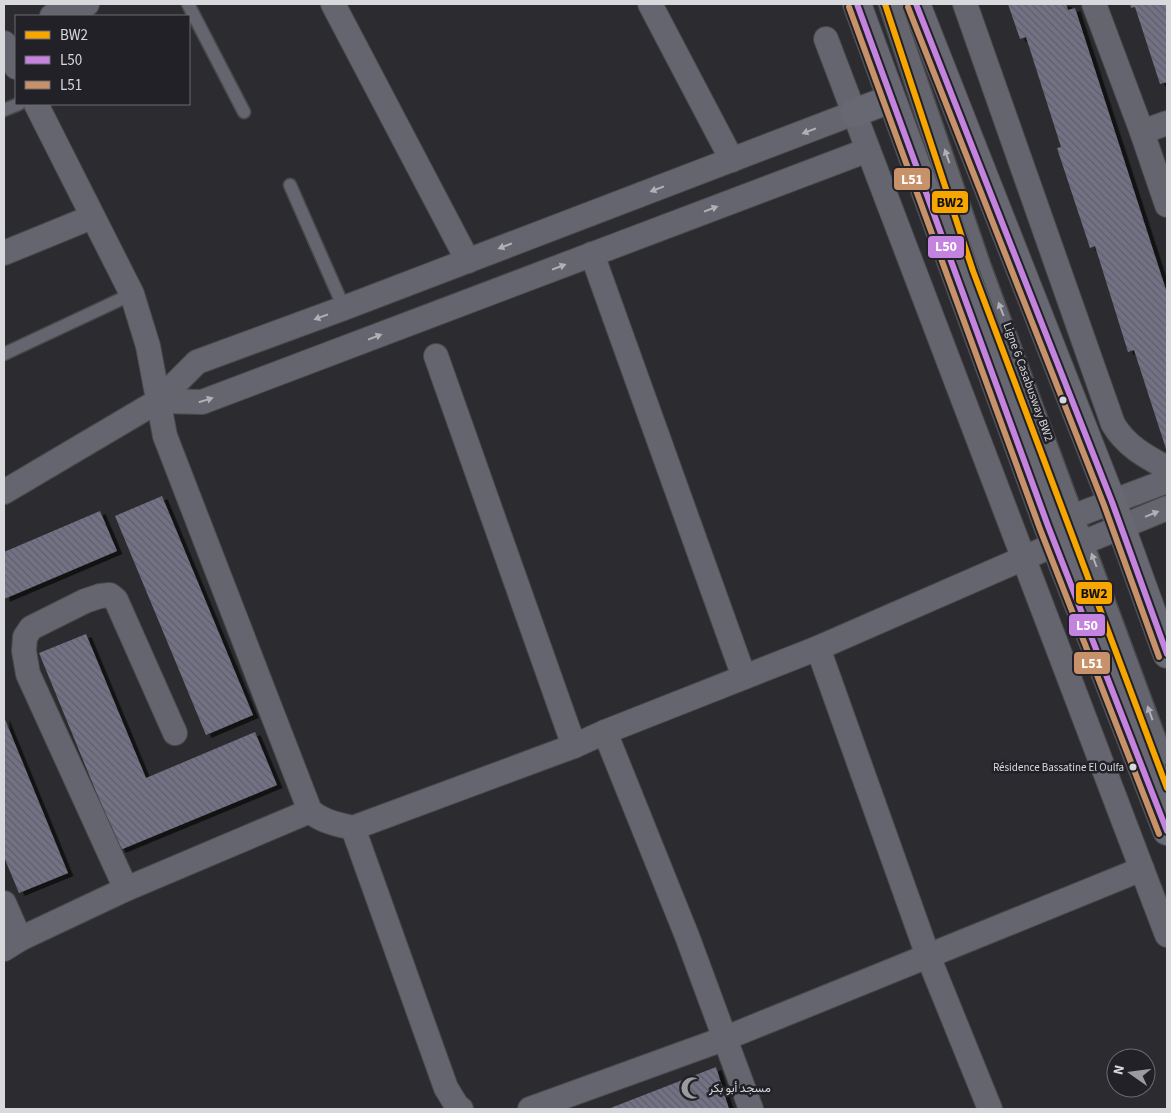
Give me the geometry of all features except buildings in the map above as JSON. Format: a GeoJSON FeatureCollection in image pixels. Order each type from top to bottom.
{"type":"FeatureCollection","features":[{"type":"Feature","properties":{"kind":"main road"},"geometry":{"type":"LineString","coordinates":[[857,4],[890,99],[1067,535],[1167,831]]}},
{"type":"Feature","properties":{"kind":"main road"},"geometry":{"type":"LineString","coordinates":[[916,4],[1116,515],[1167,654]]}},
{"type":"Feature","properties":{"kind":"main road"},"geometry":{"type":"LineString","coordinates":[[854,113],[890,99]]}},
{"type":"Feature","properties":{"kind":"street"},"geometry":{"type":"LineString","coordinates":[[55,15],[87,4]]}},
{"type":"Feature","properties":{"kind":"street"},"geometry":{"type":"LineString","coordinates":[[333,4],[468,260]]}},
{"type":"Feature","properties":{"kind":"street"},"geometry":{"type":"LineString","coordinates":[[650,4],[732,160]]}},
{"type":"Feature","properties":{"kind":"street"},"geometry":{"type":"LineString","coordinates":[[965,4],[1113,424],[1120,436],[1129,445],[1167,468]]}},
{"type":"Feature","properties":{"kind":"street"},"geometry":{"type":"LineString","coordinates":[[1094,4],[1167,205]]}},
{"type":"Feature","properties":{"kind":"street"},"geometry":{"type":"LineString","coordinates":[[15,34],[4,41],[15,65]]}},
{"type":"Feature","properties":{"kind":"street"},"geometry":{"type":"LineString","coordinates":[[826,39],[1167,935]]}},
{"type":"Feature","properties":{"kind":"street"},"geometry":{"type":"LineString","coordinates":[[36,105],[132,294],[148,346],[165,436],[310,812],[330,823],[353,828],[574,746],[818,648],[1024,558],[1067,535],[1116,515],[1167,481]]}},
{"type":"Feature","properties":{"kind":"street"},"geometry":{"type":"LineString","coordinates":[[4,492],[158,401],[197,362],[344,308],[854,113]]}},
{"type":"Feature","properties":{"kind":"street"},"geometry":{"type":"LineString","coordinates":[[1142,132],[1167,123]]}},
{"type":"Feature","properties":{"kind":"street"},"geometry":{"type":"LineString","coordinates":[[158,401],[202,402],[868,150]]}},
{"type":"Feature","properties":{"kind":"street"},"geometry":{"type":"LineString","coordinates":[[4,254],[92,217]]}},
{"type":"Feature","properties":{"kind":"street"},"geometry":{"type":"LineString","coordinates":[[592,254],[744,677]]}},
{"type":"Feature","properties":{"kind":"street"},"geometry":{"type":"LineString","coordinates":[[436,356],[574,746]]}},
{"type":"Feature","properties":{"kind":"street"},"geometry":{"type":"LineString","coordinates":[[1116,515],[1167,508]]}},
{"type":"Feature","properties":{"kind":"street"},"geometry":{"type":"LineString","coordinates":[[126,889],[28,674],[24,651],[25,637],[31,628],[85,601],[100,596],[110,596],[116,600],[175,733]]}},
{"type":"Feature","properties":{"kind":"street"},"geometry":{"type":"LineString","coordinates":[[818,648],[928,956],[990,1109]]}},
{"type":"Feature","properties":{"kind":"street"},"geometry":{"type":"LineString","coordinates":[[605,732],[687,936],[751,1109]]}},
{"type":"Feature","properties":{"kind":"street"},"geometry":{"type":"LineString","coordinates":[[4,903],[12,944],[126,889],[310,812]]}},
{"type":"Feature","properties":{"kind":"street"},"geometry":{"type":"LineString","coordinates":[[353,828],[446,1088],[457,1106],[461,1109]]}},
{"type":"Feature","properties":{"kind":"street"},"geometry":{"type":"LineString","coordinates":[[530,1109],[726,1038],[1142,869]]}},
{"type":"Feature","properties":{"kind":"lane"},"geometry":{"type":"LineString","coordinates":[[188,4],[244,112]]}},
{"type":"Feature","properties":{"kind":"lane","name":"Ligne 6 Casabusway BW2"},"geometry":{"type":"LineString","coordinates":[[885,4],[973,271],[1067,535],[1167,788]]}},
{"type":"Feature","properties":{"kind":"lane","name":"Ligne 6 Casabusway BW2"},"geometry":{"type":"LineString","coordinates":[[895,4],[984,264],[1067,535],[1167,758]]}},
{"type":"Feature","properties":{"kind":"lane"},"geometry":{"type":"LineString","coordinates":[[4,110],[16,105]]}},
{"type":"Feature","properties":{"kind":"lane"},"geometry":{"type":"LineString","coordinates":[[290,185],[344,308]]}},
{"type":"Feature","properties":{"kind":"lane"},"geometry":{"type":"LineString","coordinates":[[4,354],[132,294]]}},
{"type":"Feature","properties":{"kind":"transit line","name":"L50"},"geometry":{"type":"LineString","coordinates":[[857,4],[1048,526],[1167,831]]}},
{"type":"Feature","properties":{"kind":"transit line","name":"BW2"},"geometry":{"type":"LineString","coordinates":[[885,4],[973,271],[1167,788]]}},
{"type":"Feature","properties":{"kind":"transit line","name":"L50"},"geometry":{"type":"LineString","coordinates":[[916,4],[1112,502],[1167,654]]}},
{"type":"Feature","properties":{"kind":"transit line","name":"L51"},"geometry":{"type":"LineString","coordinates":[[849,7],[1040,529],[1159,834]]}},
{"type":"Feature","properties":{"kind":"transit line","name":"L51"},"geometry":{"type":"LineString","coordinates":[[908,7],[1104,505],[1159,657]]}},
{"type":"Feature","properties":{"kind":"place","name":"Résidence Bassatine El Oulfa"},"geometry":{"type":"Point","coordinates":[1133,767]}},
{"type":"Feature","properties":{"kind":"place","name":"مسجد أبو بكر"},"geometry":{"type":"Point","coordinates":[692,1088]}}]}
